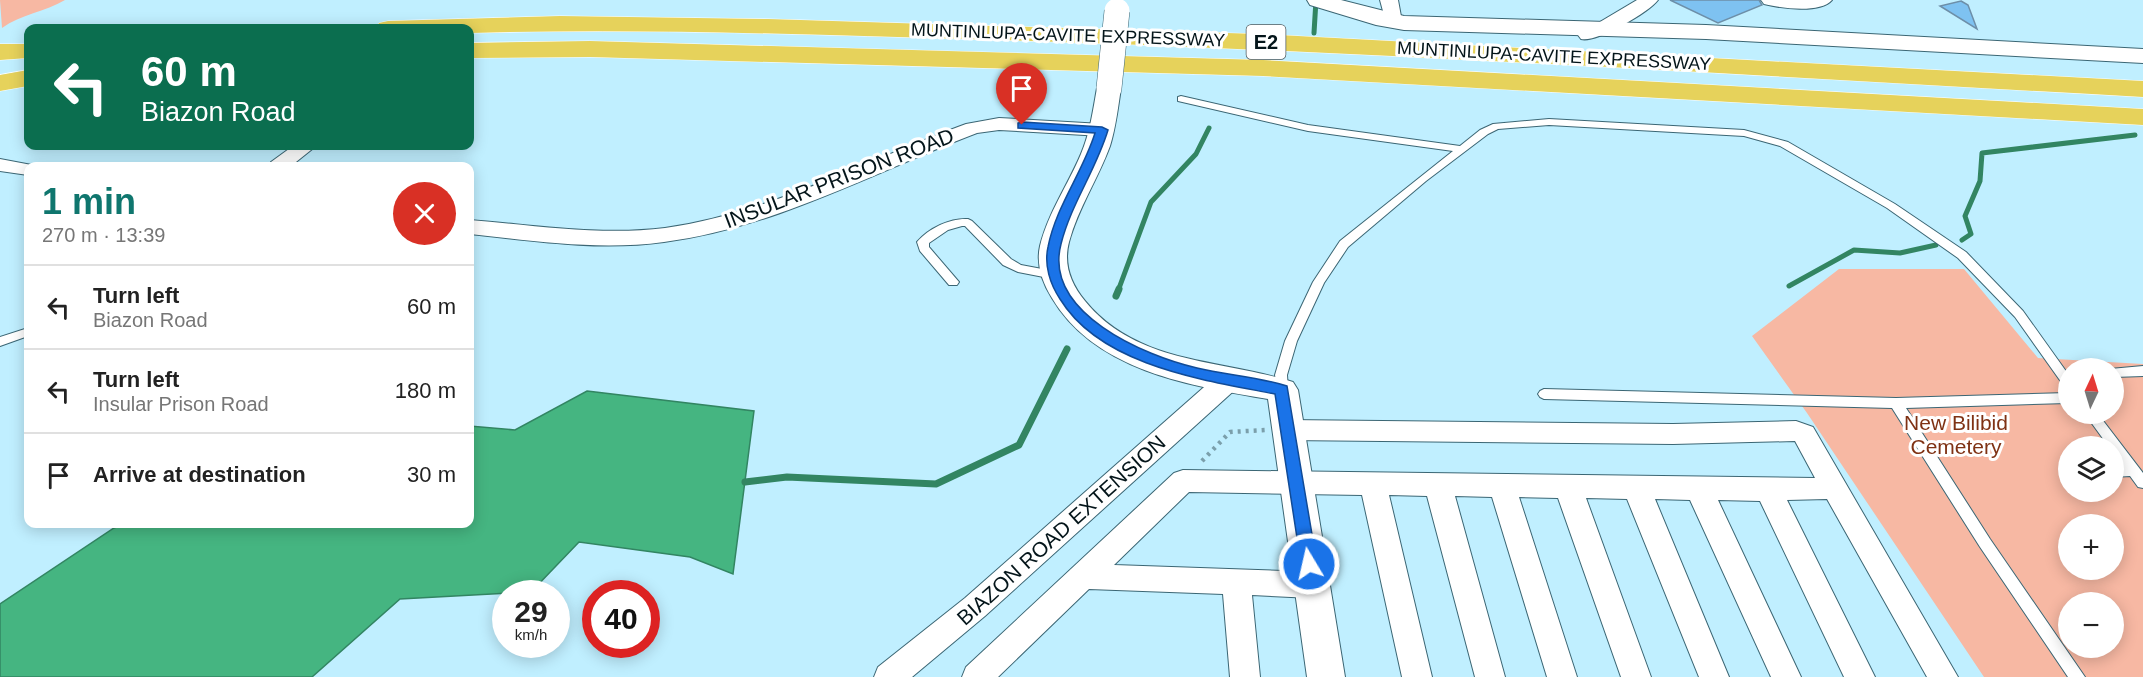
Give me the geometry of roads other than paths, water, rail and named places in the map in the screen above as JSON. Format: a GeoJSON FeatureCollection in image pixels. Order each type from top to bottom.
{"type":"FeatureCollection","features":[{"type":"Feature","properties":{"kind":"highway","name":"MUNTINLUPA-CAVITE EXPRESSWAY"},"geometry":{"type":"LineString","coordinates":[[474,26],[560,23],[1026,33],[1543,55],[2143,89]]}},
{"type":"Feature","properties":{"kind":"highway","name":"MUNTINLUPA-CAVITE EXPRESSWAY"},"geometry":{"type":"LineString","coordinates":[[474,51],[614,49],[1263,68],[2143,117]]}},
{"type":"Feature","properties":{"kind":"highway"},"geometry":{"type":"LineString","coordinates":[[0,52],[24,51]]}},
{"type":"Feature","properties":{"kind":"highway"},"geometry":{"type":"LineString","coordinates":[[0,83],[24,79]]}},
{"type":"Feature","properties":{"kind":"street"},"geometry":{"type":"LineString","coordinates":[[1317,0],[1393,22],[2143,56]]}},
{"type":"Feature","properties":{"kind":"street"},"geometry":{"type":"LineString","coordinates":[[1389,0],[1393,22]]}},
{"type":"Feature","properties":{"kind":"street"},"geometry":{"type":"LineString","coordinates":[[1594,31],[1649,0]]}},
{"type":"Feature","properties":{"kind":"street"},"geometry":{"type":"LineString","coordinates":[[1770,0],[1793,4],[1823,0]]}},
{"type":"Feature","properties":{"kind":"street"},"geometry":{"type":"LineString","coordinates":[[1118,5],[1102,130],[1095,153],[1069,202],[1054,246],[1053,258],[1060,289],[1073,310],[1096,330],[1124,348],[1193,372],[1282,390],[1326,677]]}},
{"type":"Feature","properties":{"kind":"street","name":"INSULAR PRISON ROAD"},"geometry":{"type":"LineString","coordinates":[[474,227],[620,238],[663,235],[708,227],[760,212],[973,128],[999,124],[1102,130]]}},
{"type":"Feature","properties":{"kind":"street"},"geometry":{"type":"LineString","coordinates":[[284,162],[300,150]]}},
{"type":"Feature","properties":{"kind":"street"},"geometry":{"type":"LineString","coordinates":[[0,165],[24,168]]}},
{"type":"Feature","properties":{"kind":"street","name":"BIAZON ROAD EXTENSION"},"geometry":{"type":"LineString","coordinates":[[890,677],[975,607],[1229,380]]}},
{"type":"Feature","properties":{"kind":"street"},"geometry":{"type":"LineString","coordinates":[[1287,430],[1673,434],[1796,431],[1804,434],[1943,677]]}},
{"type":"Feature","properties":{"kind":"street"},"geometry":{"type":"LineString","coordinates":[[988,672],[1183,481],[1637,489],[1834,488]]}},
{"type":"Feature","properties":{"kind":"street"},"geometry":{"type":"LineString","coordinates":[[1373,484],[1417,677]]}},
{"type":"Feature","properties":{"kind":"street"},"geometry":{"type":"LineString","coordinates":[[1438,485],[1490,677]]}},
{"type":"Feature","properties":{"kind":"street"},"geometry":{"type":"LineString","coordinates":[[1502,485],[1562,677]]}},
{"type":"Feature","properties":{"kind":"street"},"geometry":{"type":"LineString","coordinates":[[1568,487],[1636,677]]}},
{"type":"Feature","properties":{"kind":"street"},"geometry":{"type":"LineString","coordinates":[[1637,489],[1714,677]]}},
{"type":"Feature","properties":{"kind":"street"},"geometry":{"type":"LineString","coordinates":[[1700,489],[1786,677]]}},
{"type":"Feature","properties":{"kind":"street"},"geometry":{"type":"LineString","coordinates":[[1768,490],[1860,677]]}},
{"type":"Feature","properties":{"kind":"street"},"geometry":{"type":"LineString","coordinates":[[1085,576],[1312,585]]}},
{"type":"Feature","properties":{"kind":"street"},"geometry":{"type":"LineString","coordinates":[[1236,582],[1245,677]]}},
{"type":"Feature","properties":{"kind":"lane"},"geometry":{"type":"LineString","coordinates":[[1181,99],[1278,122],[1462,149]]}},
{"type":"Feature","properties":{"kind":"lane"},"geometry":{"type":"LineString","coordinates":[[1282,390],[1283,367],[1291,341],[1319,282],[1344,244],[1414,185],[1496,126],[1530,122],[1744,134],[1784,144],[1891,206],[1962,255],[2019,314],[2058,366]]}},
{"type":"Feature","properties":{"kind":"lane"},"geometry":{"type":"LineString","coordinates":[[953,282],[924,248],[923,242],[955,223],[963,222],[968,223],[1007,262],[1018,268],[1056,275]]}},
{"type":"Feature","properties":{"kind":"lane"},"geometry":{"type":"LineString","coordinates":[[0,342],[24,333]]}},
{"type":"Feature","properties":{"kind":"lane"},"geometry":{"type":"LineString","coordinates":[[2124,372],[2143,371]]}},
{"type":"Feature","properties":{"kind":"lane"},"geometry":{"type":"LineString","coordinates":[[1544,394],[1896,403],[2058,398]]}},
{"type":"Feature","properties":{"kind":"lane"},"geometry":{"type":"LineString","coordinates":[[1896,403],[1985,543],[2077,677]]}},
{"type":"Feature","properties":{"kind":"lane"},"geometry":{"type":"LineString","coordinates":[[2098,424],[2143,483]]}},
{"type":"Feature","properties":{"kind":"lane"},"geometry":{"type":"LineString","coordinates":[[2124,471],[2132,470]]}},
{"type":"Feature","properties":{"kind":"waterway"},"geometry":{"type":"LineString","coordinates":[[1314,33],[1316,0]]}},
{"type":"Feature","properties":{"kind":"waterway"},"geometry":{"type":"LineString","coordinates":[[1118,291],[1151,202],[1196,154],[1209,128]]}},
{"type":"Feature","properties":{"kind":"waterway"},"geometry":{"type":"LineString","coordinates":[[1962,240],[1971,234],[1965,216],[1980,181],[1982,153],[2135,135]]}},
{"type":"Feature","properties":{"kind":"waterway"},"geometry":{"type":"LineString","coordinates":[[1789,286],[1854,250],[1900,253],[1936,245]]}},
{"type":"Feature","properties":{"kind":"waterway"},"geometry":{"type":"LineString","coordinates":[[1116,296],[1119,289]]}},
{"type":"Feature","properties":{"kind":"waterway"},"geometry":{"type":"LineString","coordinates":[[745,482],[787,477],[936,484],[1019,445],[1067,349]]}},
{"type":"Feature","properties":{"kind":"park label","name":"New Bilibid Cemetery"},"geometry":{"type":"Point","coordinates":[1956,434]}}]}
